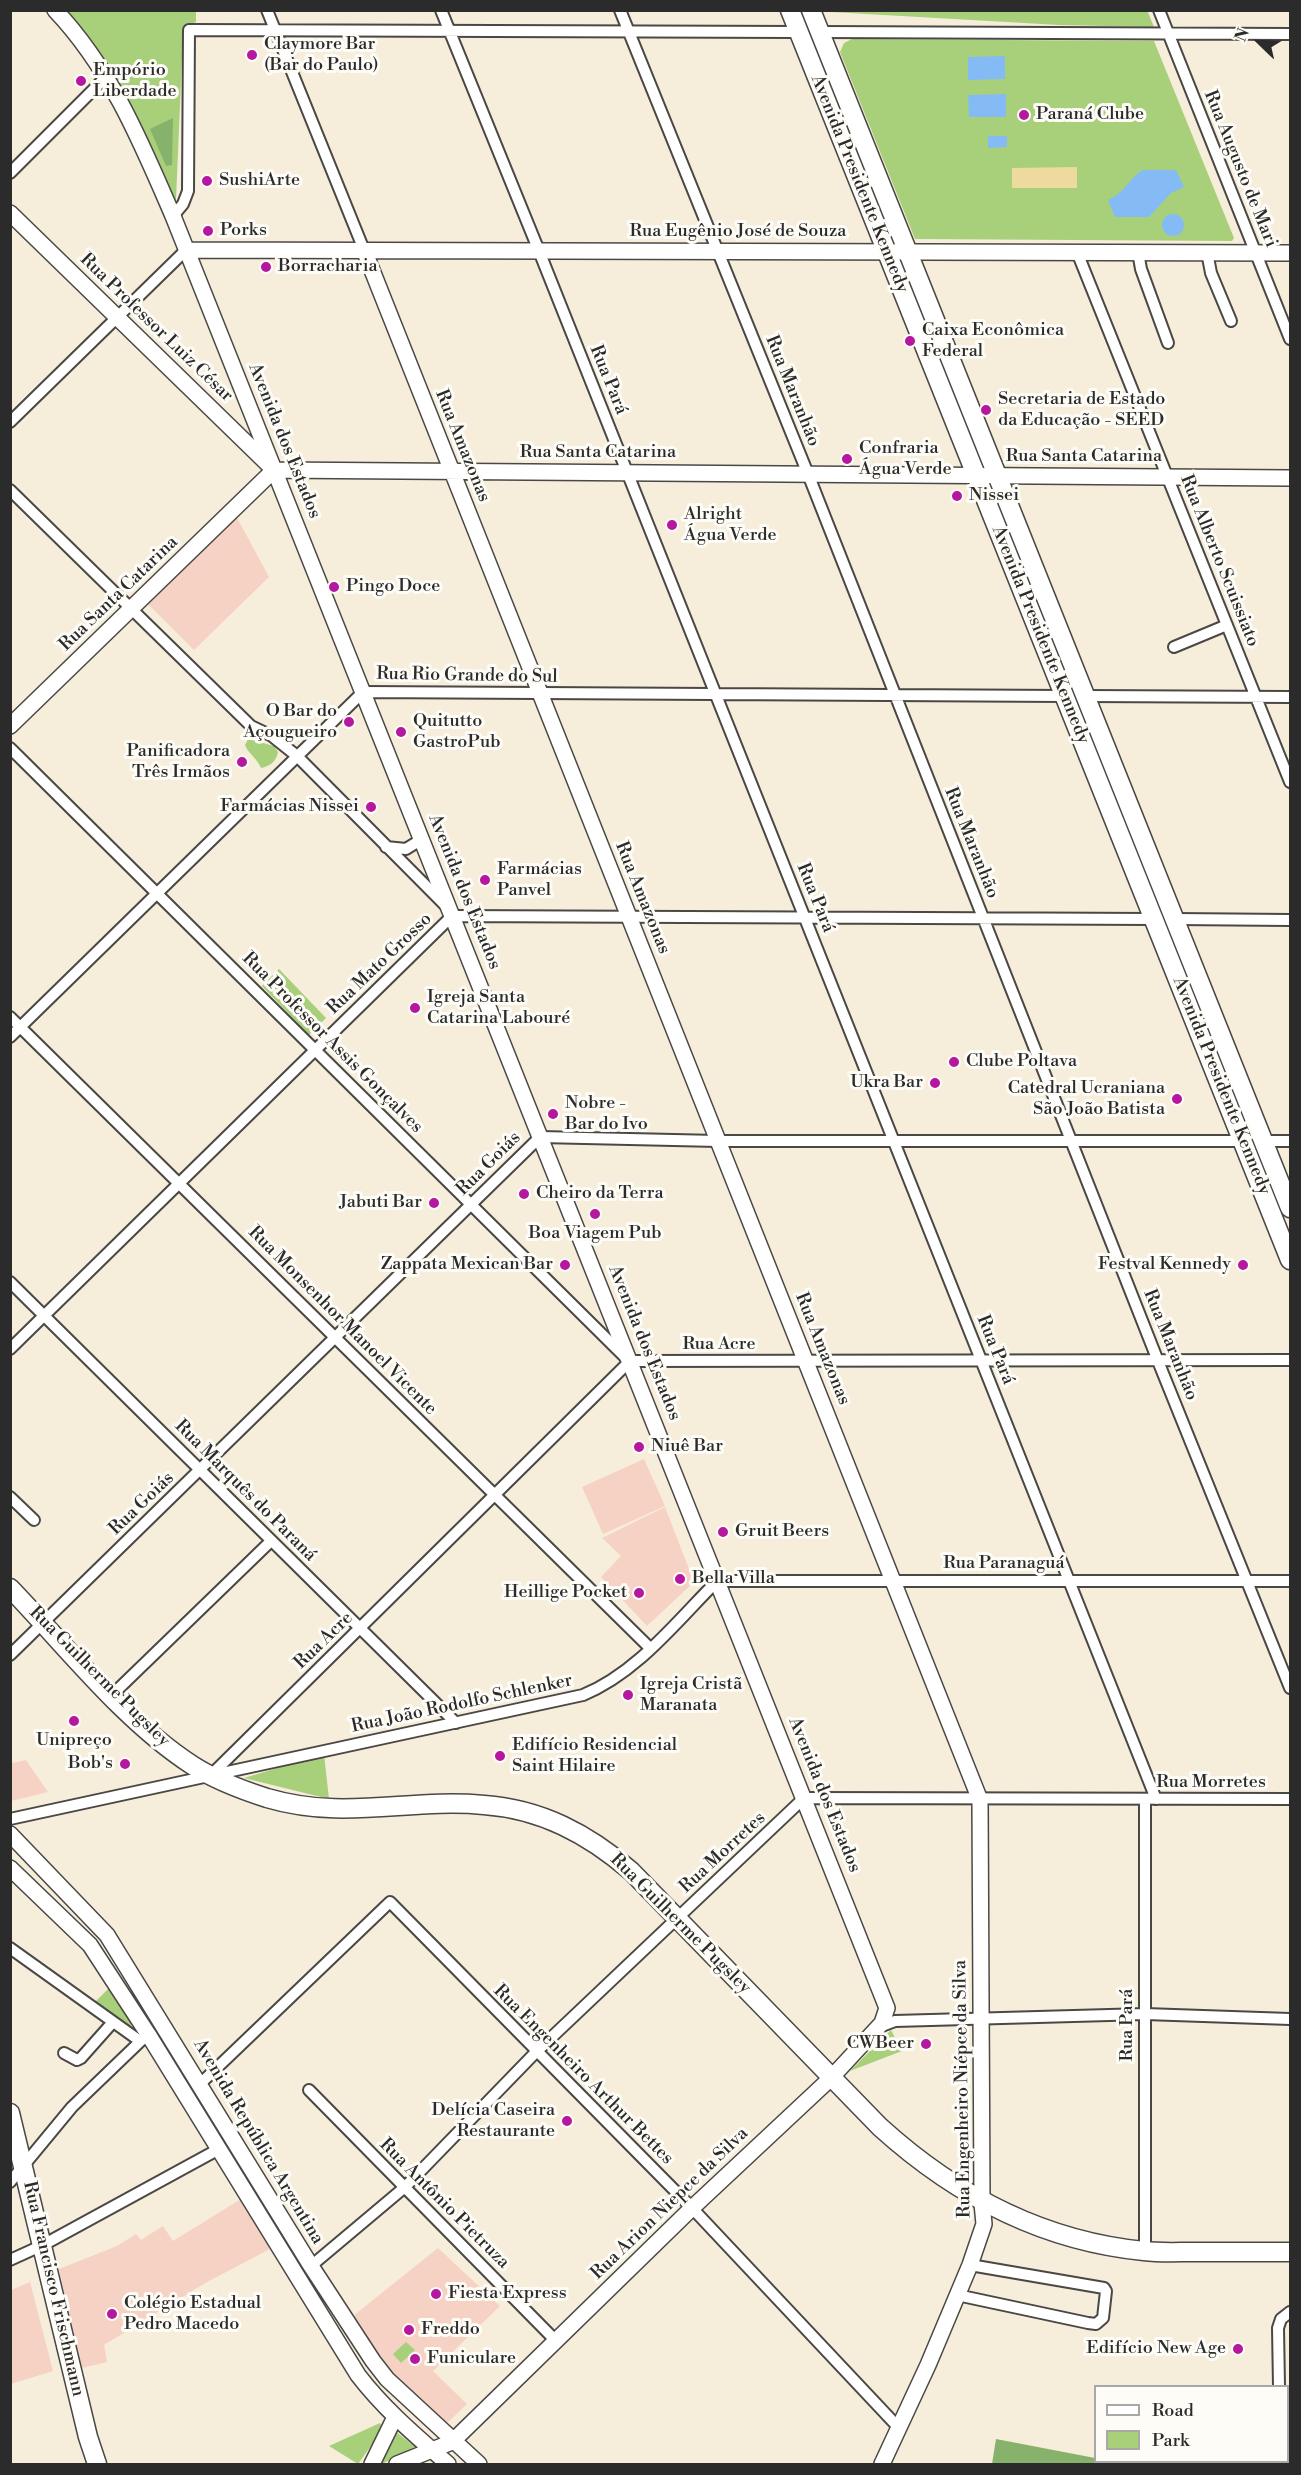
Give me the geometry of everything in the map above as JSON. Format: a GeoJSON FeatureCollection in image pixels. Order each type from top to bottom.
{"type":"FeatureCollection","features":[{"type":"Feature","properties":{"kind":"main road","name":"Avenida Presidente Kennedy"},"geometry":{"type":"LineString","coordinates":[[790,10],[1290,1260]]}},
{"type":"Feature","properties":{"kind":"main road","name":"Avenida Presidente Kennedy"},"geometry":{"type":"LineString","coordinates":[[811,10],[1290,1208]]}},
{"type":"Feature","properties":{"kind":"main road"},"geometry":{"type":"LineString","coordinates":[[931,363],[934,356],[940,353],[947,354],[950,359]]}},
{"type":"Feature","properties":{"kind":"main road"},"geometry":{"type":"LineString","coordinates":[[1198,1031],[1212,1028],[1220,1031]]}},
{"type":"Feature","properties":{"kind":"main road","name":"Rua Guilherme Pugsley"},"geometry":{"type":"LineString","coordinates":[[10,1588],[159,1741],[210,1776],[266,1798],[310,1808],[352,1810],[458,1804],[485,1805],[533,1814],[573,1829],[611,1854],[904,2149],[982,2203],[1014,2218],[1081,2241],[1144,2252],[1290,2252]]}},
{"type":"Feature","properties":{"kind":"main road","name":"Rua Francisco Frischmann"},"geometry":{"type":"LineString","coordinates":[[10,2113],[88,2437],[97,2464]]}},
{"type":"Feature","properties":{"kind":"street","name":"Avenida dos Estados"},"geometry":{"type":"LineString","coordinates":[[55,10],[78,36],[106,76],[134,126],[173,216],[886,2003],[885,2018],[879,2027]]}},
{"type":"Feature","properties":{"kind":"street","name":"Rua Amazonas"},"geometry":{"type":"LineString","coordinates":[[267,10],[980,1800]]}},
{"type":"Feature","properties":{"kind":"street","name":"Rua Pará"},"geometry":{"type":"LineString","coordinates":[[441,10],[981,1359],[1069,1581],[1151,1799],[1145,2014],[1144,2252]]}},
{"type":"Feature","properties":{"kind":"street","name":"Rua Maranhão"},"geometry":{"type":"LineString","coordinates":[[620,10],[808,474],[1158,1361],[1290,1688]]}},
{"type":"Feature","properties":{"kind":"street","name":"Rua Augusto de Mari"},"geometry":{"type":"LineString","coordinates":[[1159,10],[1290,339]]}},
{"type":"Feature","properties":{"kind":"street"},"geometry":{"type":"LineString","coordinates":[[173,216],[183,204],[188,191],[189,30],[798,32]]}},
{"type":"Feature","properties":{"kind":"street"},"geometry":{"type":"LineString","coordinates":[[820,32],[1290,34]]}},
{"type":"Feature","properties":{"kind":"street"},"geometry":{"type":"LineString","coordinates":[[10,173],[106,76]]}},
{"type":"Feature","properties":{"kind":"street","name":"Rua Professor Luiz César"},"geometry":{"type":"LineString","coordinates":[[10,213],[274,470]]}},
{"type":"Feature","properties":{"kind":"street"},"geometry":{"type":"LineString","coordinates":[[10,422],[186,250]]}},
{"type":"Feature","properties":{"kind":"street","name":"Rua Eugênio José de Souza"},"geometry":{"type":"LineString","coordinates":[[186,250],[1290,253]]}},
{"type":"Feature","properties":{"kind":"street","name":"Rua Alberto Scuissiato"},"geometry":{"type":"LineString","coordinates":[[1077,252],[1290,782]]}},
{"type":"Feature","properties":{"kind":"street"},"geometry":{"type":"LineString","coordinates":[[1138,252],[1141,269],[1168,343]]}},
{"type":"Feature","properties":{"kind":"street"},"geometry":{"type":"LineString","coordinates":[[1207,252],[1211,273],[1231,321]]}},
{"type":"Feature","properties":{"kind":"street","name":"Rua Santa Catarina"},"geometry":{"type":"LineString","coordinates":[[10,726],[274,470],[1290,478]]}},
{"type":"Feature","properties":{"kind":"street"},"geometry":{"type":"LineString","coordinates":[[10,490],[251,726],[272,736],[297,756],[451,913]]}},
{"type":"Feature","properties":{"kind":"street"},"geometry":{"type":"LineString","coordinates":[[1174,646],[1227,625]]}},
{"type":"Feature","properties":{"kind":"street","name":"Rua Rio Grande do Sul"},"geometry":{"type":"LineString","coordinates":[[10,1037],[363,692],[1064,696]]}},
{"type":"Feature","properties":{"kind":"street"},"geometry":{"type":"LineString","coordinates":[[1085,696],[1290,697]]}},
{"type":"Feature","properties":{"kind":"street","name":"Rua Professor Assis Gonçalves"},"geometry":{"type":"LineString","coordinates":[[10,748],[630,1361]]}},
{"type":"Feature","properties":{"kind":"street"},"geometry":{"type":"LineString","coordinates":[[386,847],[406,849],[422,839]]}},
{"type":"Feature","properties":{"kind":"street","name":"Rua Mato Grosso"},"geometry":{"type":"LineString","coordinates":[[10,1349],[315,1050],[451,913],[628,917],[1154,919]]}},
{"type":"Feature","properties":{"kind":"street"},"geometry":{"type":"LineString","coordinates":[[1175,920],[1290,920]]}},
{"type":"Feature","properties":{"kind":"street","name":"Rua Monsenhor Manoel Vicente"},"geometry":{"type":"LineString","coordinates":[[10,1017],[650,1648]]}},
{"type":"Feature","properties":{"kind":"street","name":"Rua Goiás"},"geometry":{"type":"LineString","coordinates":[[10,1655],[540,1137],[718,1141],[1243,1141]]}},
{"type":"Feature","properties":{"kind":"street"},"geometry":{"type":"LineString","coordinates":[[1264,1141],[1290,1141]]}},
{"type":"Feature","properties":{"kind":"street","name":"Rua Marquês do Paraná"},"geometry":{"type":"LineString","coordinates":[[10,1282],[456,1723]]}},
{"type":"Feature","properties":{"kind":"street","name":"Rua Acre"},"geometry":{"type":"LineString","coordinates":[[210,1776],[630,1361],[1290,1360]]}},
{"type":"Feature","properties":{"kind":"street"},"geometry":{"type":"LineString","coordinates":[[10,1497],[34,1521]]}},
{"type":"Feature","properties":{"kind":"street"},"geometry":{"type":"LineString","coordinates":[[112,1695],[272,1541]]}},
{"type":"Feature","properties":{"kind":"street","name":"Rua Paranaguá"},"geometry":{"type":"LineString","coordinates":[[717,1581],[1290,1581]]}},
{"type":"Feature","properties":{"kind":"street","name":"Rua João Rodolfo Schlenker"},"geometry":{"type":"LineString","coordinates":[[10,1819],[583,1695],[609,1683],[650,1648],[717,1581]]}},
{"type":"Feature","properties":{"kind":"street","name":"Rua Morretes"},"geometry":{"type":"LineString","coordinates":[[311,2266],[405,2187],[536,2052],[804,1798],[1290,1799]]}},
{"type":"Feature","properties":{"kind":"street","name":"Rua Engenheiro Niépce da Silva"},"geometry":{"type":"LineString","coordinates":[[882,2464],[970,2265],[984,2224],[982,2203],[980,1800]]}},
{"type":"Feature","properties":{"kind":"street","name":"Avenida República Argentina"},"geometry":{"type":"LineString","coordinates":[[10,1834],[107,1935],[311,2266],[387,2379],[452,2442],[479,2464]]}},
{"type":"Feature","properties":{"kind":"street","name":"Avenida República Argentina"},"geometry":{"type":"LineString","coordinates":[[10,1868],[90,1945],[144,2038],[219,2149],[358,2375],[374,2396],[395,2417],[448,2464]]}},
{"type":"Feature","properties":{"kind":"street","name":"Rua Engenheiro Arthur Bettes"},"geometry":{"type":"LineString","coordinates":[[200,2084],[390,1902],[692,2208],[899,2428]]}},
{"type":"Feature","properties":{"kind":"street"},"geometry":{"type":"LineString","coordinates":[[10,1948],[113,2022],[144,2038],[72,2107],[10,2182]]}},
{"type":"Feature","properties":{"kind":"street"},"geometry":{"type":"LineString","coordinates":[[879,2027],[895,2021],[1145,2014],[1290,2019]]}},
{"type":"Feature","properties":{"kind":"street"},"geometry":{"type":"LineString","coordinates":[[64,2053],[77,2060],[81,2058],[113,2022]]}},
{"type":"Feature","properties":{"kind":"street","name":"Rua Arion Niepce da Silva"},"geometry":{"type":"LineString","coordinates":[[397,2464],[452,2442],[692,2208],[831,2078],[879,2027]]}},
{"type":"Feature","properties":{"kind":"street","name":"Rua Antônio Pietruza"},"geometry":{"type":"LineString","coordinates":[[309,2091],[556,2341]]}},
{"type":"Feature","properties":{"kind":"street"},"geometry":{"type":"LineString","coordinates":[[10,2260],[43,2245],[219,2149]]}},
{"type":"Feature","properties":{"kind":"street"},"geometry":{"type":"LineString","coordinates":[[957,2295],[1088,2323],[1096,2324],[1103,2318],[1106,2291],[1104,2288],[970,2265]]}},
{"type":"Feature","properties":{"kind":"street"},"geometry":{"type":"LineString","coordinates":[[1279,2385],[1278,2328],[1281,2319],[1290,2312]]}},
{"type":"Feature","properties":{"kind":"street"},"geometry":{"type":"LineString","coordinates":[[372,2464],[395,2417]]}},
{"type":"Feature","properties":{"kind":"street"},"geometry":{"type":"LineString","coordinates":[[1192,2464],[1238,2463]]}},
{"type":"Feature","properties":{"kind":"shaded area"},"geometry":{"type":"Polygon","coordinates":[[[234,512],[269,577],[194,650],[147,603],[234,512]]]}},
{"type":"Feature","properties":{"kind":"shaded area"},"geometry":{"type":"Polygon","coordinates":[[[644,1459],[665,1506],[603,1534],[582,1487],[644,1459]]]}},
{"type":"Feature","properties":{"kind":"shaded area"},"geometry":{"type":"Polygon","coordinates":[[[665,1507],[694,1582],[647,1626],[601,1577],[621,1556],[602,1538],[665,1507]]]}},
{"type":"Feature","properties":{"kind":"shaded area"},"geometry":{"type":"Polygon","coordinates":[[[26,1760],[48,1792],[11,1801],[11,1761],[13,1763],[26,1760]]]}},
{"type":"Feature","properties":{"kind":"shaded area","name":"Colégio Estadual Pedro Macedo"},"geometry":{"type":"Polygon","coordinates":[[[241,2199],[270,2249],[207,2282],[104,2345],[107,2362],[82,2368],[59,2269],[117,2246],[136,2234],[141,2240],[163,2226],[173,2241],[241,2199]]]}},
{"type":"Feature","properties":{"kind":"shaded area"},"geometry":{"type":"Polygon","coordinates":[[[438,2248],[500,2306],[433,2371],[467,2404],[444,2426],[387,2367],[353,2316],[438,2248]]]}},
{"type":"Feature","properties":{"kind":"shaded area"},"geometry":{"type":"Polygon","coordinates":[[[30,2282],[53,2371],[11,2384],[11,2290],[30,2282]]]}},
{"type":"Feature","properties":{"kind":"green space"},"geometry":{"type":"Polygon","coordinates":[[[1147,10],[1154,27],[1059,25],[830,11],[1147,10]]]}},
{"type":"Feature","properties":{"kind":"green space"},"geometry":{"type":"Polygon","coordinates":[[[63,11],[196,11],[196,22],[185,26],[183,33],[176,200],[103,64],[63,11]]]}},
{"type":"Feature","properties":{"kind":"green space","name":"Paraná Clube"},"geometry":{"type":"Polygon","coordinates":[[[852,39],[1154,41],[1234,238],[1232,241],[915,239],[840,52],[844,43],[852,39]]]}},
{"type":"Feature","properties":{"kind":"green space"},"geometry":{"type":"Polygon","coordinates":[[[173,118],[172,165],[166,166],[150,129],[173,118]]]}},
{"type":"Feature","properties":{"kind":"green space"},"geometry":{"type":"Polygon","coordinates":[[[248,739],[274,746],[278,752],[270,765],[261,768],[246,748],[248,739]]]}},
{"type":"Feature","properties":{"kind":"green space"},"geometry":{"type":"Polygon","coordinates":[[[279,969],[326,1018],[309,1035],[262,986],[279,969]]]}},
{"type":"Feature","properties":{"kind":"green space"},"geometry":{"type":"Polygon","coordinates":[[[324,1754],[329,1799],[244,1778],[324,1754]]]}},
{"type":"Feature","properties":{"kind":"green space"},"geometry":{"type":"Polygon","coordinates":[[[111,1986],[134,2021],[128,2028],[95,2002],[111,1986]]]}},
{"type":"Feature","properties":{"kind":"green space"},"geometry":{"type":"Polygon","coordinates":[[[891,2030],[902,2051],[850,2071],[891,2030]]]}},
{"type":"Feature","properties":{"kind":"green space"},"geometry":{"type":"Polygon","coordinates":[[[406,2342],[415,2350],[401,2363],[393,2354],[406,2342]]]}},
{"type":"Feature","properties":{"kind":"green space"},"geometry":{"type":"Polygon","coordinates":[[[380,2423],[383,2429],[358,2464],[329,2446],[380,2423]]]}},
{"type":"Feature","properties":{"kind":"green space"},"geometry":{"type":"Polygon","coordinates":[[[394,2430],[415,2447],[382,2464],[376,2464],[394,2430]]]}},
{"type":"Feature","properties":{"kind":"green space"},"geometry":{"type":"Polygon","coordinates":[[[996,2439],[1094,2458],[1094,2463],[1129,2464],[992,2464],[996,2439]]]}},
{"type":"Feature","properties":{"kind":"sand"},"geometry":{"type":"Polygon","coordinates":[[[1077,167],[1077,188],[1012,188],[1012,168],[1077,167]]]}},
{"type":"Feature","properties":{"kind":"water"},"geometry":{"type":"Polygon","coordinates":[[[1005,56],[1005,79],[968,80],[968,57],[1005,56]]]}},
{"type":"Feature","properties":{"kind":"water"},"geometry":{"type":"Polygon","coordinates":[[[1006,94],[1006,117],[969,117],[968,95],[1006,94]]]}},
{"type":"Feature","properties":{"kind":"water"},"geometry":{"type":"Polygon","coordinates":[[[988,136],[1007,136],[1007,147],[988,148],[988,136]]]}},
{"type":"Feature","properties":{"kind":"water"},"geometry":{"type":"Polygon","coordinates":[[[1143,170],[1176,170],[1184,187],[1171,193],[1149,217],[1115,217],[1108,200],[1120,193],[1143,170]]]}},
{"type":"Feature","properties":{"kind":"water"},"geometry":{"type":"Polygon","coordinates":[[[1169,214],[1177,214],[1184,221],[1184,229],[1177,236],[1169,236],[1162,229],[1162,221],[1169,214]]]}},
{"type":"Feature","properties":{"kind":"place","name":"Claymore Bar (Bar do Paulo)"},"geometry":{"type":"Point","coordinates":[252,55]}},
{"type":"Feature","properties":{"kind":"place","name":"Empório Liberdade"},"geometry":{"type":"Point","coordinates":[81,81]}},
{"type":"Feature","properties":{"kind":"place","name":"Paraná Clube"},"geometry":{"type":"Point","coordinates":[1024,115]}},
{"type":"Feature","properties":{"kind":"place","name":"SushiArte"},"geometry":{"type":"Point","coordinates":[207,181]}},
{"type":"Feature","properties":{"kind":"place","name":"Porks"},"geometry":{"type":"Point","coordinates":[208,231]}},
{"type":"Feature","properties":{"kind":"place","name":"Borracharia"},"geometry":{"type":"Point","coordinates":[266,267]}},
{"type":"Feature","properties":{"kind":"place","name":"Caixa Econômica Federal"},"geometry":{"type":"Point","coordinates":[910,341]}},
{"type":"Feature","properties":{"kind":"place","name":"Secretaria de Estado da Educação - SEED"},"geometry":{"type":"Point","coordinates":[986,410]}},
{"type":"Feature","properties":{"kind":"place","name":"Confraria Água Verde"},"geometry":{"type":"Point","coordinates":[847,459]}},
{"type":"Feature","properties":{"kind":"place","name":"Nissei"},"geometry":{"type":"Point","coordinates":[957,496]}},
{"type":"Feature","properties":{"kind":"place","name":"Alright Água Verde"},"geometry":{"type":"Point","coordinates":[672,525]}},
{"type":"Feature","properties":{"kind":"place","name":"Pingo Doce"},"geometry":{"type":"Point","coordinates":[334,587]}},
{"type":"Feature","properties":{"kind":"place","name":"O Bar do Açougueiro"},"geometry":{"type":"Point","coordinates":[349,722]}},
{"type":"Feature","properties":{"kind":"place","name":"Quitutto GastroPub"},"geometry":{"type":"Point","coordinates":[401,732]}},
{"type":"Feature","properties":{"kind":"place","name":"Panificadora Três Irmãos"},"geometry":{"type":"Point","coordinates":[242,762]}},
{"type":"Feature","properties":{"kind":"place","name":"Farmácias Nissei"},"geometry":{"type":"Point","coordinates":[371,807]}},
{"type":"Feature","properties":{"kind":"place","name":"Farmácias Panvel"},"geometry":{"type":"Point","coordinates":[485,880]}},
{"type":"Feature","properties":{"kind":"place","name":"Igreja Santa Catarina Labouré"},"geometry":{"type":"Point","coordinates":[415,1008]}},
{"type":"Feature","properties":{"kind":"place","name":"Clube Poltava"},"geometry":{"type":"Point","coordinates":[954,1062]}},
{"type":"Feature","properties":{"kind":"place","name":"Ukra Bar"},"geometry":{"type":"Point","coordinates":[935,1083]}},
{"type":"Feature","properties":{"kind":"place","name":"Catedral Ucraniana São João Batista"},"geometry":{"type":"Point","coordinates":[1177,1099]}},
{"type":"Feature","properties":{"kind":"place","name":"Nobre - Bar do Ivo"},"geometry":{"type":"Point","coordinates":[553,1114]}},
{"type":"Feature","properties":{"kind":"place","name":"Cheiro da Terra"},"geometry":{"type":"Point","coordinates":[524,1194]}},
{"type":"Feature","properties":{"kind":"place","name":"Jabuti Bar"},"geometry":{"type":"Point","coordinates":[434,1203]}},
{"type":"Feature","properties":{"kind":"place","name":"Boa Viagem Pub"},"geometry":{"type":"Point","coordinates":[595,1214]}},
{"type":"Feature","properties":{"kind":"place","name":"Zappata Mexican Bar"},"geometry":{"type":"Point","coordinates":[565,1265]}},
{"type":"Feature","properties":{"kind":"place","name":"Festval Kennedy"},"geometry":{"type":"Point","coordinates":[1243,1265]}},
{"type":"Feature","properties":{"kind":"place","name":"Niuê Bar"},"geometry":{"type":"Point","coordinates":[639,1447]}},
{"type":"Feature","properties":{"kind":"place","name":"Gruit Beers"},"geometry":{"type":"Point","coordinates":[723,1532]}},
{"type":"Feature","properties":{"kind":"place","name":"Bella Villa"},"geometry":{"type":"Point","coordinates":[680,1579]}},
{"type":"Feature","properties":{"kind":"place","name":"Heillige Pocket"},"geometry":{"type":"Point","coordinates":[639,1593]}},
{"type":"Feature","properties":{"kind":"place","name":"Igreja Cristã Maranata"},"geometry":{"type":"Point","coordinates":[628,1695]}},
{"type":"Feature","properties":{"kind":"place","name":"Unipreço"},"geometry":{"type":"Point","coordinates":[74,1721]}},
{"type":"Feature","properties":{"kind":"place","name":"Edifício Residencial Saint Hilaire"},"geometry":{"type":"Point","coordinates":[500,1756]}},
{"type":"Feature","properties":{"kind":"place","name":"Bob's"},"geometry":{"type":"Point","coordinates":[125,1764]}},
{"type":"Feature","properties":{"kind":"place","name":"CWBeer"},"geometry":{"type":"Point","coordinates":[926,2044]}},
{"type":"Feature","properties":{"kind":"place","name":"Delícia Caseira Restaurante"},"geometry":{"type":"Point","coordinates":[567,2121]}},
{"type":"Feature","properties":{"kind":"place","name":"Fiesta Express"},"geometry":{"type":"Point","coordinates":[436,2294]}},
{"type":"Feature","properties":{"kind":"place","name":"Colégio Estadual Pedro Macedo"},"geometry":{"type":"Point","coordinates":[112,2314]}},
{"type":"Feature","properties":{"kind":"place","name":"Freddo"},"geometry":{"type":"Point","coordinates":[409,2330]}},
{"type":"Feature","properties":{"kind":"place","name":"Edifício New Age"},"geometry":{"type":"Point","coordinates":[1238,2349]}},
{"type":"Feature","properties":{"kind":"place","name":"Funiculare"},"geometry":{"type":"Point","coordinates":[415,2359]}}]}
